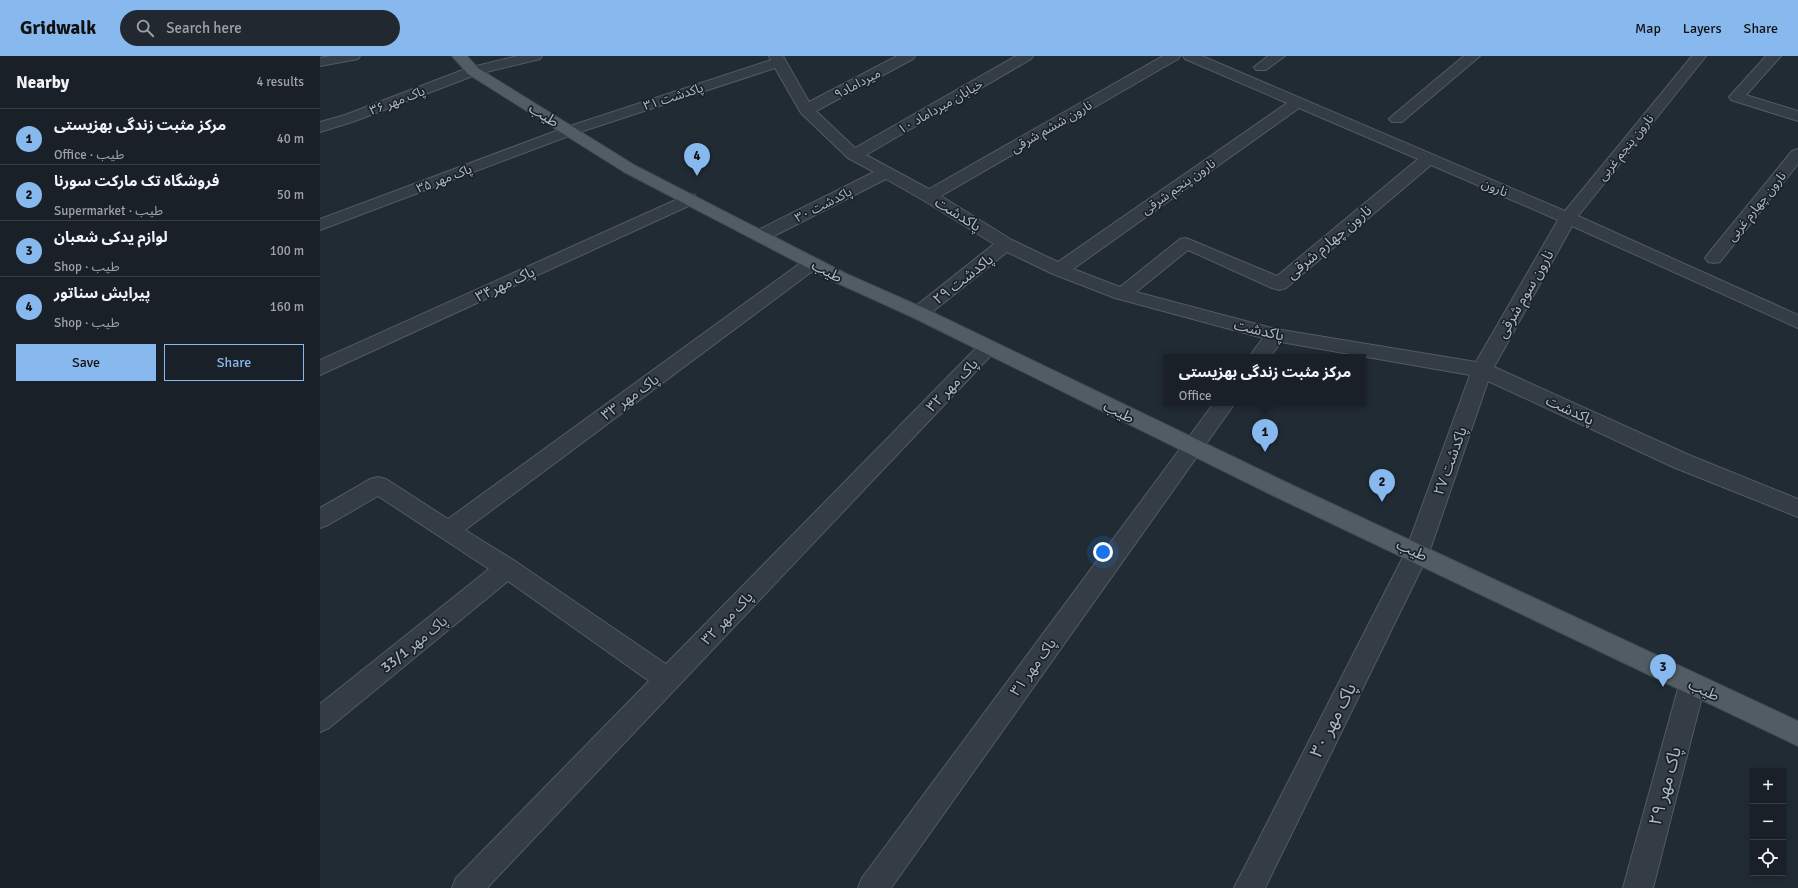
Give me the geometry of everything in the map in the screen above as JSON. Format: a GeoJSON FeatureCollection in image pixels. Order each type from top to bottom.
{"type":"FeatureCollection","features":[{"type":"Feature","properties":{"kind":"main road","name":"طیب"},"geometry":{"type":"LineString","coordinates":[[466,63],[630,169],[812,263],[919,313],[1192,447],[1798,734]]}},
{"type":"Feature","properties":{"kind":"street"},"geometry":{"type":"LineString","coordinates":[[320,62],[353,56]]}},
{"type":"Feature","properties":{"kind":"street","name":"پاک مهر ۳۶"},"geometry":{"type":"LineString","coordinates":[[320,127],[350,118],[466,63],[535,56]]}},
{"type":"Feature","properties":{"kind":"street","name":"میرداماد۹"},"geometry":{"type":"LineString","coordinates":[[806,110],[908,56]]}},
{"type":"Feature","properties":{"kind":"street","name":"۱۰ خیابان میرداماد"},"geometry":{"type":"LineString","coordinates":[[854,155],[1026,56]]}},
{"type":"Feature","properties":{"kind":"street","name":"نارون ششم شرقی"},"geometry":{"type":"LineString","coordinates":[[929,196],[1173,56]]}},
{"type":"Feature","properties":{"kind":"street","name":"نارون"},"geometry":{"type":"LineString","coordinates":[[1190,56],[1568,218],[1798,322]]}},
{"type":"Feature","properties":{"kind":"street"},"geometry":{"type":"LineString","coordinates":[[1261,67],[1278,56]]}},
{"type":"Feature","properties":{"kind":"street"},"geometry":{"type":"LineString","coordinates":[[1397,119],[1474,56]]}},
{"type":"Feature","properties":{"kind":"street","name":"نارون پنجم غربی"},"geometry":{"type":"LineString","coordinates":[[1568,218],[1699,56]]}},
{"type":"Feature","properties":{"kind":"street"},"geometry":{"type":"LineString","coordinates":[[1774,56],[1736,97],[1798,116]]}},
{"type":"Feature","properties":{"kind":"street","name":"پاکدشت"},"geometry":{"type":"LineString","coordinates":[[777,59],[806,110],[854,155],[929,196],[1006,244],[1059,270],[1122,294],[1276,335],[1482,370],[1680,461],[1798,508]]}},
{"type":"Feature","properties":{"kind":"street","name":"پاکدشت ۳۱"},"geometry":{"type":"LineString","coordinates":[[569,131],[777,59]]}},
{"type":"Feature","properties":{"kind":"street","name":"نارون پنجم شرقی"},"geometry":{"type":"LineString","coordinates":[[1059,270],[1298,103]]}},
{"type":"Feature","properties":{"kind":"street","name":"پاک مهر ۳۵"},"geometry":{"type":"LineString","coordinates":[[320,225],[569,131]]}},
{"type":"Feature","properties":{"kind":"street","name":"نارون چهارم غربی"},"geometry":{"type":"LineString","coordinates":[[1714,258],[1798,154]]}},
{"type":"Feature","properties":{"kind":"street","name":"نارون چهارم شرقی"},"geometry":{"type":"LineString","coordinates":[[1122,294],[1186,243],[1279,284],[1428,159]]}},
{"type":"Feature","properties":{"kind":"street","name":"پاکدشت ۳۰"},"geometry":{"type":"LineString","coordinates":[[760,236],[886,173]]}},
{"type":"Feature","properties":{"kind":"street","name":"پاک مهر۳۴"},"geometry":{"type":"LineString","coordinates":[[320,368],[689,199]]}},
{"type":"Feature","properties":{"kind":"street","name":"نارون سوم شرقی"},"geometry":{"type":"LineString","coordinates":[[1482,370],[1568,218]]}},
{"type":"Feature","properties":{"kind":"street","name":"پاکدشت ۲۹"},"geometry":{"type":"LineString","coordinates":[[919,313],[1006,244]]}},
{"type":"Feature","properties":{"kind":"street","name":"پاک مهر ۳۳"},"geometry":{"type":"LineString","coordinates":[[448,531],[812,263]]}},
{"type":"Feature","properties":{"kind":"street"},"geometry":{"type":"LineString","coordinates":[[1261,354],[1276,335]]}},
{"type":"Feature","properties":{"kind":"street","name":"پاک مهر ۳۲"},"geometry":{"type":"LineString","coordinates":[[467,888],[988,348]]}},
{"type":"Feature","properties":{"kind":"street","name":"پاکدشت ۲۷"},"geometry":{"type":"LineString","coordinates":[[1417,553],[1482,370]]}},
{"type":"Feature","properties":{"kind":"street","name":"پاک مهر ۳۱"},"geometry":{"type":"LineString","coordinates":[[874,888],[1223,406]]}},
{"type":"Feature","properties":{"kind":"street"},"geometry":{"type":"LineString","coordinates":[[320,519],[378,485],[508,568],[667,679]]}},
{"type":"Feature","properties":{"kind":"street","name":"پاک مهر ۳۰"},"geometry":{"type":"LineString","coordinates":[[1249,888],[1417,553]]}},
{"type":"Feature","properties":{"kind":"street","name":"پاک مهر 33/1"},"geometry":{"type":"LineString","coordinates":[[320,720],[508,568]]}},
{"type":"Feature","properties":{"kind":"street","name":"پاک مهر ۲۹"},"geometry":{"type":"LineString","coordinates":[[1638,888],[1692,685]]}},
{"type":"Feature","properties":{"kind":"place","name":"پیرایش سناتور"},"geometry":{"type":"Point","coordinates":[697,176]}},
{"type":"Feature","properties":{"kind":"place","name":"مرکز مثبت زندگی بهزیستی"},"geometry":{"type":"Point","coordinates":[1265,452]}},
{"type":"Feature","properties":{"kind":"place","name":"فروشگاه تک مارکت سورنا"},"geometry":{"type":"Point","coordinates":[1382,502]}},
{"type":"Feature","properties":{"kind":"place","name":"لوازم یدکی شعبان"},"geometry":{"type":"Point","coordinates":[1663,687]}}]}
